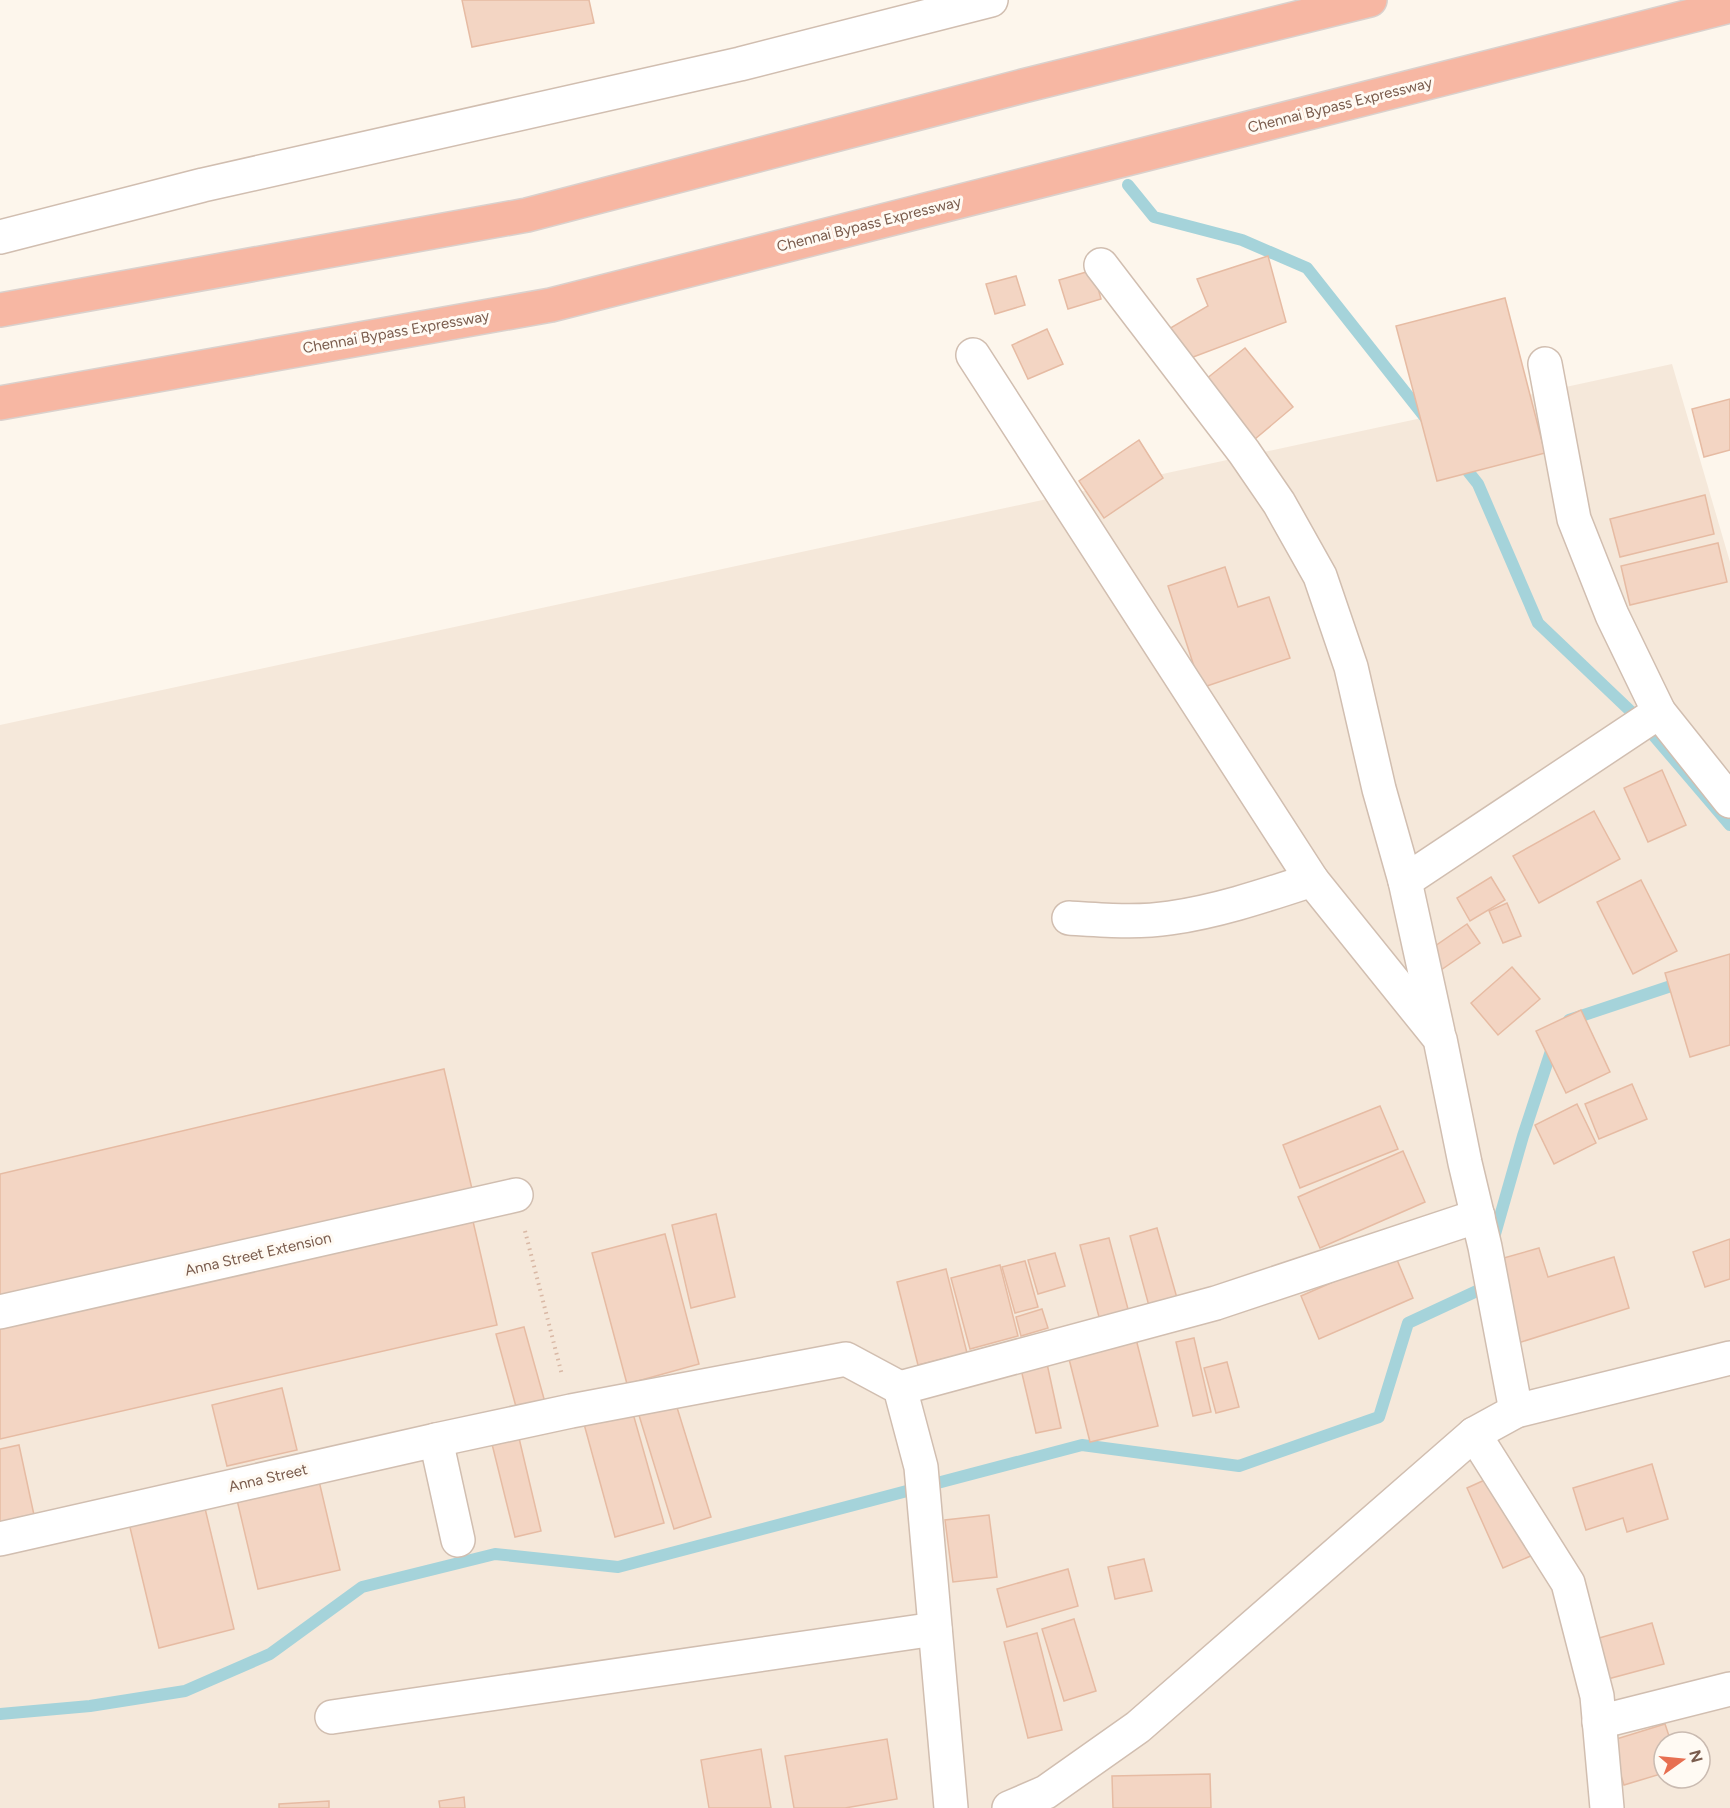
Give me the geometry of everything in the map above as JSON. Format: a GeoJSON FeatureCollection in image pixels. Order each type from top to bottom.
{"type":"FeatureCollection","features":[{"type":"Feature","properties":{"kind":"highway"},"geometry":{"type":"LineString","coordinates":[[0,310],[527,215],[1023,86],[1370,0]]}},
{"type":"Feature","properties":{"kind":"highway","name":"Chennai Bypass Expressway"},"geometry":{"type":"LineString","coordinates":[[0,403],[551,305],[1730,6]]}},
{"type":"Feature","properties":{"kind":"street"},"geometry":{"type":"LineString","coordinates":[[0,237],[215,182],[740,64],[972,2]]}},
{"type":"Feature","properties":{"kind":"street"},"geometry":{"type":"LineString","coordinates":[[1101,265],[1244,452],[1279,503],[1320,576],[1351,667],[1379,789],[1405,880],[1485,1247],[1516,1411]]}},
{"type":"Feature","properties":{"kind":"street"},"geometry":{"type":"LineString","coordinates":[[973,355],[1312,880],[1440,1039]]}},
{"type":"Feature","properties":{"kind":"street"},"geometry":{"type":"LineString","coordinates":[[1545,364],[1574,519],[1612,615],[1659,712],[1730,801]]}},
{"type":"Feature","properties":{"kind":"street"},"geometry":{"type":"LineString","coordinates":[[1405,880],[1659,712]]}},
{"type":"Feature","properties":{"kind":"street"},"geometry":{"type":"LineString","coordinates":[[1069,918],[1120,921],[1170,918],[1240,903],[1312,880]]}},
{"type":"Feature","properties":{"kind":"street","name":"Anna Street Extension"},"geometry":{"type":"LineString","coordinates":[[0,1312],[516,1195]]}},
{"type":"Feature","properties":{"kind":"street"},"geometry":{"type":"LineString","coordinates":[[951,1808],[921,1467],[900,1388],[1216,1303],[1478,1216]]}},
{"type":"Feature","properties":{"kind":"street"},"geometry":{"type":"LineString","coordinates":[[1009,1808],[1046,1792],[1138,1727],[1474,1434],[1516,1411],[1730,1358]]}},
{"type":"Feature","properties":{"kind":"street","name":"Anna Street"},"geometry":{"type":"LineString","coordinates":[[0,1539],[571,1410],[846,1359],[900,1388]]}},
{"type":"Feature","properties":{"kind":"street"},"geometry":{"type":"LineString","coordinates":[[1474,1434],[1568,1582],[1597,1696],[1607,1808]]}},
{"type":"Feature","properties":{"kind":"street"},"geometry":{"type":"LineString","coordinates":[[436,1440],[458,1540]]}},
{"type":"Feature","properties":{"kind":"street"},"geometry":{"type":"LineString","coordinates":[[332,1717],[935,1629]]}},
{"type":"Feature","properties":{"kind":"street"},"geometry":{"type":"LineString","coordinates":[[1599,1722],[1730,1689]]}},
{"type":"Feature","properties":{"kind":"path"},"geometry":{"type":"LineString","coordinates":[[516,1195],[571,1410]]}},
{"type":"Feature","properties":{"kind":"shaded area"},"geometry":{"type":"Polygon","coordinates":[[[1672,364],[1730,562],[1730,1808],[0,1808],[0,725],[1672,364]]]}},
{"type":"Feature","properties":{"kind":"building"},"geometry":{"type":"Polygon","coordinates":[[[462,0],[589,0],[594,23],[472,47],[462,0]]]}},
{"type":"Feature","properties":{"kind":"building"},"geometry":{"type":"Polygon","coordinates":[[[1268,256],[1286,322],[1180,362],[1167,330],[1208,306],[1197,279],[1268,256]]]}},
{"type":"Feature","properties":{"kind":"building"},"geometry":{"type":"Polygon","coordinates":[[[1093,270],[1101,299],[1068,309],[1059,280],[1093,270]]]}},
{"type":"Feature","properties":{"kind":"building"},"geometry":{"type":"Polygon","coordinates":[[[1016,276],[1025,305],[995,314],[986,284],[1016,276]]]}},
{"type":"Feature","properties":{"kind":"building"},"geometry":{"type":"Polygon","coordinates":[[[1505,298],[1545,453],[1437,481],[1396,326],[1505,298]]]}},
{"type":"Feature","properties":{"kind":"building"},"geometry":{"type":"Polygon","coordinates":[[[1047,329],[1063,364],[1028,379],[1012,345],[1047,329]]]}},
{"type":"Feature","properties":{"kind":"building"},"geometry":{"type":"Polygon","coordinates":[[[1245,348],[1293,407],[1255,439],[1206,379],[1245,348]]]}},
{"type":"Feature","properties":{"kind":"building"},"geometry":{"type":"Polygon","coordinates":[[[1730,399],[1730,450],[1704,457],[1692,409],[1730,399]]]}},
{"type":"Feature","properties":{"kind":"building"},"geometry":{"type":"Polygon","coordinates":[[[1139,440],[1163,478],[1104,518],[1079,481],[1139,440]]]}},
{"type":"Feature","properties":{"kind":"building"},"geometry":{"type":"Polygon","coordinates":[[[1705,495],[1714,534],[1620,557],[1610,519],[1705,495]]]}},
{"type":"Feature","properties":{"kind":"building"},"geometry":{"type":"Polygon","coordinates":[[[1718,543],[1727,582],[1630,605],[1621,566],[1718,543]]]}},
{"type":"Feature","properties":{"kind":"building"},"geometry":{"type":"Polygon","coordinates":[[[1225,567],[1238,607],[1269,597],[1290,658],[1201,688],[1168,586],[1225,567]]]}},
{"type":"Feature","properties":{"kind":"building"},"geometry":{"type":"Polygon","coordinates":[[[1662,770],[1686,825],[1648,842],[1624,788],[1662,770]]]}},
{"type":"Feature","properties":{"kind":"building"},"geometry":{"type":"Polygon","coordinates":[[[1594,811],[1620,859],[1539,903],[1513,856],[1594,811]]]}},
{"type":"Feature","properties":{"kind":"building"},"geometry":{"type":"Polygon","coordinates":[[[1491,877],[1505,900],[1470,921],[1457,898],[1491,877]]]}},
{"type":"Feature","properties":{"kind":"building"},"geometry":{"type":"Polygon","coordinates":[[[1641,880],[1677,951],[1633,974],[1597,902],[1641,880]]]}},
{"type":"Feature","properties":{"kind":"building"},"geometry":{"type":"Polygon","coordinates":[[[1507,903],[1521,936],[1503,943],[1489,911],[1507,903]]]}},
{"type":"Feature","properties":{"kind":"building"},"geometry":{"type":"Polygon","coordinates":[[[1467,924],[1480,943],[1438,972],[1425,953],[1467,924]]]}},
{"type":"Feature","properties":{"kind":"building"},"geometry":{"type":"Polygon","coordinates":[[[1730,954],[1730,1045],[1690,1057],[1665,973],[1730,954]]]}},
{"type":"Feature","properties":{"kind":"building"},"geometry":{"type":"Polygon","coordinates":[[[1512,967],[1540,999],[1498,1035],[1471,1003],[1512,967]]]}},
{"type":"Feature","properties":{"kind":"building"},"geometry":{"type":"Polygon","coordinates":[[[1581,1010],[1610,1072],[1566,1093],[1536,1031],[1581,1010]]]}},
{"type":"Feature","properties":{"kind":"building"},"geometry":{"type":"Polygon","coordinates":[[[444,1069],[472,1189],[0,1300],[0,1174],[444,1069]]]}},
{"type":"Feature","properties":{"kind":"building"},"geometry":{"type":"Polygon","coordinates":[[[1632,1084],[1647,1119],[1599,1139],[1585,1104],[1632,1084]]]}},
{"type":"Feature","properties":{"kind":"building"},"geometry":{"type":"Polygon","coordinates":[[[1577,1104],[1596,1143],[1554,1164],[1535,1125],[1577,1104]]]}},
{"type":"Feature","properties":{"kind":"building"},"geometry":{"type":"Polygon","coordinates":[[[1380,1106],[1398,1149],[1300,1188],[1283,1145],[1380,1106]]]}},
{"type":"Feature","properties":{"kind":"building"},"geometry":{"type":"Polygon","coordinates":[[[1403,1151],[1425,1202],[1320,1248],[1298,1197],[1403,1151]]]}},
{"type":"Feature","properties":{"kind":"building"},"geometry":{"type":"Polygon","coordinates":[[[716,1214],[735,1297],[691,1308],[672,1225],[716,1214]]]}},
{"type":"Feature","properties":{"kind":"building"},"geometry":{"type":"Polygon","coordinates":[[[472,1217],[497,1325],[0,1439],[0,1325],[472,1217]]]}},
{"type":"Feature","properties":{"kind":"building"},"geometry":{"type":"Polygon","coordinates":[[[1157,1228],[1177,1298],[1149,1306],[1130,1236],[1157,1228]]]}},
{"type":"Feature","properties":{"kind":"building"},"geometry":{"type":"Polygon","coordinates":[[[665,1234],[699,1364],[627,1384],[592,1253],[665,1234]]]}},
{"type":"Feature","properties":{"kind":"building"},"geometry":{"type":"Polygon","coordinates":[[[1109,1238],[1132,1324],[1103,1332],[1080,1245],[1109,1238]]]}},
{"type":"Feature","properties":{"kind":"building"},"geometry":{"type":"Polygon","coordinates":[[[1730,1239],[1730,1279],[1705,1287],[1693,1252],[1730,1239]]]}},
{"type":"Feature","properties":{"kind":"building"},"geometry":{"type":"Polygon","coordinates":[[[1539,1248],[1548,1277],[1614,1257],[1629,1308],[1518,1343],[1493,1261],[1539,1248]]]}},
{"type":"Feature","properties":{"kind":"building"},"geometry":{"type":"Polygon","coordinates":[[[1055,1253],[1065,1286],[1038,1294],[1028,1260],[1055,1253]]]}},
{"type":"Feature","properties":{"kind":"building"},"geometry":{"type":"Polygon","coordinates":[[[1395,1255],[1413,1298],[1319,1339],[1301,1296],[1395,1255]]]}},
{"type":"Feature","properties":{"kind":"building"},"geometry":{"type":"Polygon","coordinates":[[[1025,1261],[1038,1307],[1015,1313],[1002,1267],[1025,1261]]]}},
{"type":"Feature","properties":{"kind":"building"},"geometry":{"type":"Polygon","coordinates":[[[1000,1265],[1018,1336],[970,1349],[951,1278],[1000,1265]]]}},
{"type":"Feature","properties":{"kind":"building"},"geometry":{"type":"Polygon","coordinates":[[[946,1269],[967,1353],[918,1365],[897,1282],[946,1269]]]}},
{"type":"Feature","properties":{"kind":"building"},"geometry":{"type":"Polygon","coordinates":[[[1042,1309],[1048,1328],[1021,1336],[1016,1317],[1042,1309]]]}},
{"type":"Feature","properties":{"kind":"building"},"geometry":{"type":"Polygon","coordinates":[[[524,1327],[546,1406],[518,1414],[496,1334],[524,1327]]]}},
{"type":"Feature","properties":{"kind":"building"},"geometry":{"type":"Polygon","coordinates":[[[1194,1338],[1211,1412],[1193,1416],[1176,1342],[1194,1338]]]}},
{"type":"Feature","properties":{"kind":"building"},"geometry":{"type":"Polygon","coordinates":[[[1136,1339],[1158,1426],[1090,1442],[1068,1355],[1136,1339]]]}},
{"type":"Feature","properties":{"kind":"building"},"geometry":{"type":"Polygon","coordinates":[[[1046,1359],[1061,1428],[1036,1433],[1020,1365],[1046,1359]]]}},
{"type":"Feature","properties":{"kind":"building"},"geometry":{"type":"Polygon","coordinates":[[[1227,1362],[1239,1407],[1216,1413],[1204,1368],[1227,1362]]]}},
{"type":"Feature","properties":{"kind":"building"},"geometry":{"type":"Polygon","coordinates":[[[282,1388],[297,1450],[227,1466],[212,1405],[282,1388]]]}},
{"type":"Feature","properties":{"kind":"building"},"geometry":{"type":"Polygon","coordinates":[[[675,1401],[711,1517],[674,1529],[638,1412],[675,1401]]]}},
{"type":"Feature","properties":{"kind":"building"},"geometry":{"type":"Polygon","coordinates":[[[632,1410],[664,1523],[615,1537],[584,1424],[632,1410]]]}},
{"type":"Feature","properties":{"kind":"building"},"geometry":{"type":"Polygon","coordinates":[[[519,1438],[541,1531],[515,1537],[492,1444],[519,1438]]]}},
{"type":"Feature","properties":{"kind":"building"},"geometry":{"type":"Polygon","coordinates":[[[19,1445],[34,1515],[0,1523],[0,1449],[19,1445]]]}},
{"type":"Feature","properties":{"kind":"building"},"geometry":{"type":"Polygon","coordinates":[[[1652,1464],[1668,1519],[1627,1532],[1623,1518],[1586,1530],[1573,1488],[1652,1464]]]}},
{"type":"Feature","properties":{"kind":"building"},"geometry":{"type":"Polygon","coordinates":[[[1498,1474],[1533,1555],[1503,1568],[1467,1488],[1498,1474]]]}},
{"type":"Feature","properties":{"kind":"building"},"geometry":{"type":"Polygon","coordinates":[[[319,1481],[340,1570],[258,1589],[237,1500],[319,1481]]]}},
{"type":"Feature","properties":{"kind":"building"},"geometry":{"type":"Polygon","coordinates":[[[203,1500],[234,1629],[159,1648],[128,1519],[203,1500]]]}},
{"type":"Feature","properties":{"kind":"building"},"geometry":{"type":"Polygon","coordinates":[[[989,1515],[997,1577],[953,1582],[945,1520],[989,1515]]]}},
{"type":"Feature","properties":{"kind":"building"},"geometry":{"type":"Polygon","coordinates":[[[1144,1559],[1152,1591],[1115,1599],[1108,1567],[1144,1559]]]}},
{"type":"Feature","properties":{"kind":"building"},"geometry":{"type":"Polygon","coordinates":[[[1068,1569],[1078,1606],[1007,1627],[997,1589],[1068,1569]]]}},
{"type":"Feature","properties":{"kind":"building"},"geometry":{"type":"Polygon","coordinates":[[[1074,1619],[1096,1691],[1064,1701],[1042,1629],[1074,1619]]]}},
{"type":"Feature","properties":{"kind":"building"},"geometry":{"type":"Polygon","coordinates":[[[1652,1623],[1664,1664],[1604,1680],[1592,1640],[1652,1623]]]}},
{"type":"Feature","properties":{"kind":"building"},"geometry":{"type":"Polygon","coordinates":[[[1037,1633],[1062,1730],[1028,1738],[1004,1642],[1037,1633]]]}},
{"type":"Feature","properties":{"kind":"building"},"geometry":{"type":"Polygon","coordinates":[[[1665,1724],[1667,1730],[1652,1730],[1652,1777],[1624,1785],[1610,1741],[1665,1724]]]}},
{"type":"Feature","properties":{"kind":"building"},"geometry":{"type":"Polygon","coordinates":[[[887,1739],[897,1799],[845,1808],[794,1808],[785,1756],[887,1739]]]}},
{"type":"Feature","properties":{"kind":"building"},"geometry":{"type":"Polygon","coordinates":[[[761,1749],[771,1808],[709,1808],[701,1760],[761,1749]]]}},
{"type":"Feature","properties":{"kind":"building"},"geometry":{"type":"Polygon","coordinates":[[[1210,1774],[1211,1808],[1113,1808],[1112,1776],[1210,1774]]]}},
{"type":"Feature","properties":{"kind":"building"},"geometry":{"type":"Polygon","coordinates":[[[464,1797],[465,1808],[440,1808],[439,1801],[464,1797]]]}},
{"type":"Feature","properties":{"kind":"building"},"geometry":{"type":"Polygon","coordinates":[[[329,1801],[329,1808],[279,1808],[279,1804],[329,1801]]]}},
{"type":"Feature","properties":{"kind":"waterway"},"geometry":{"type":"LineString","coordinates":[[1128,185],[1154,217],[1242,240],[1307,268],[1428,421]]}},
{"type":"Feature","properties":{"kind":"waterway"},"geometry":{"type":"LineString","coordinates":[[1459,460],[1478,484],[1538,623],[1643,723],[1730,825]]}},
{"type":"Feature","properties":{"kind":"waterway"},"geometry":{"type":"LineString","coordinates":[[1569,1020],[1683,982]]}},
{"type":"Feature","properties":{"kind":"waterway"},"geometry":{"type":"LineString","coordinates":[[1493,1241],[1523,1136],[1554,1042]]}},
{"type":"Feature","properties":{"kind":"waterway"},"geometry":{"type":"LineString","coordinates":[[0,1714],[90,1706],[185,1691],[270,1654],[362,1587],[495,1554],[618,1567],[1082,1445],[1239,1466],[1379,1417],[1408,1323],[1479,1290],[1482,1277]]}}]}
